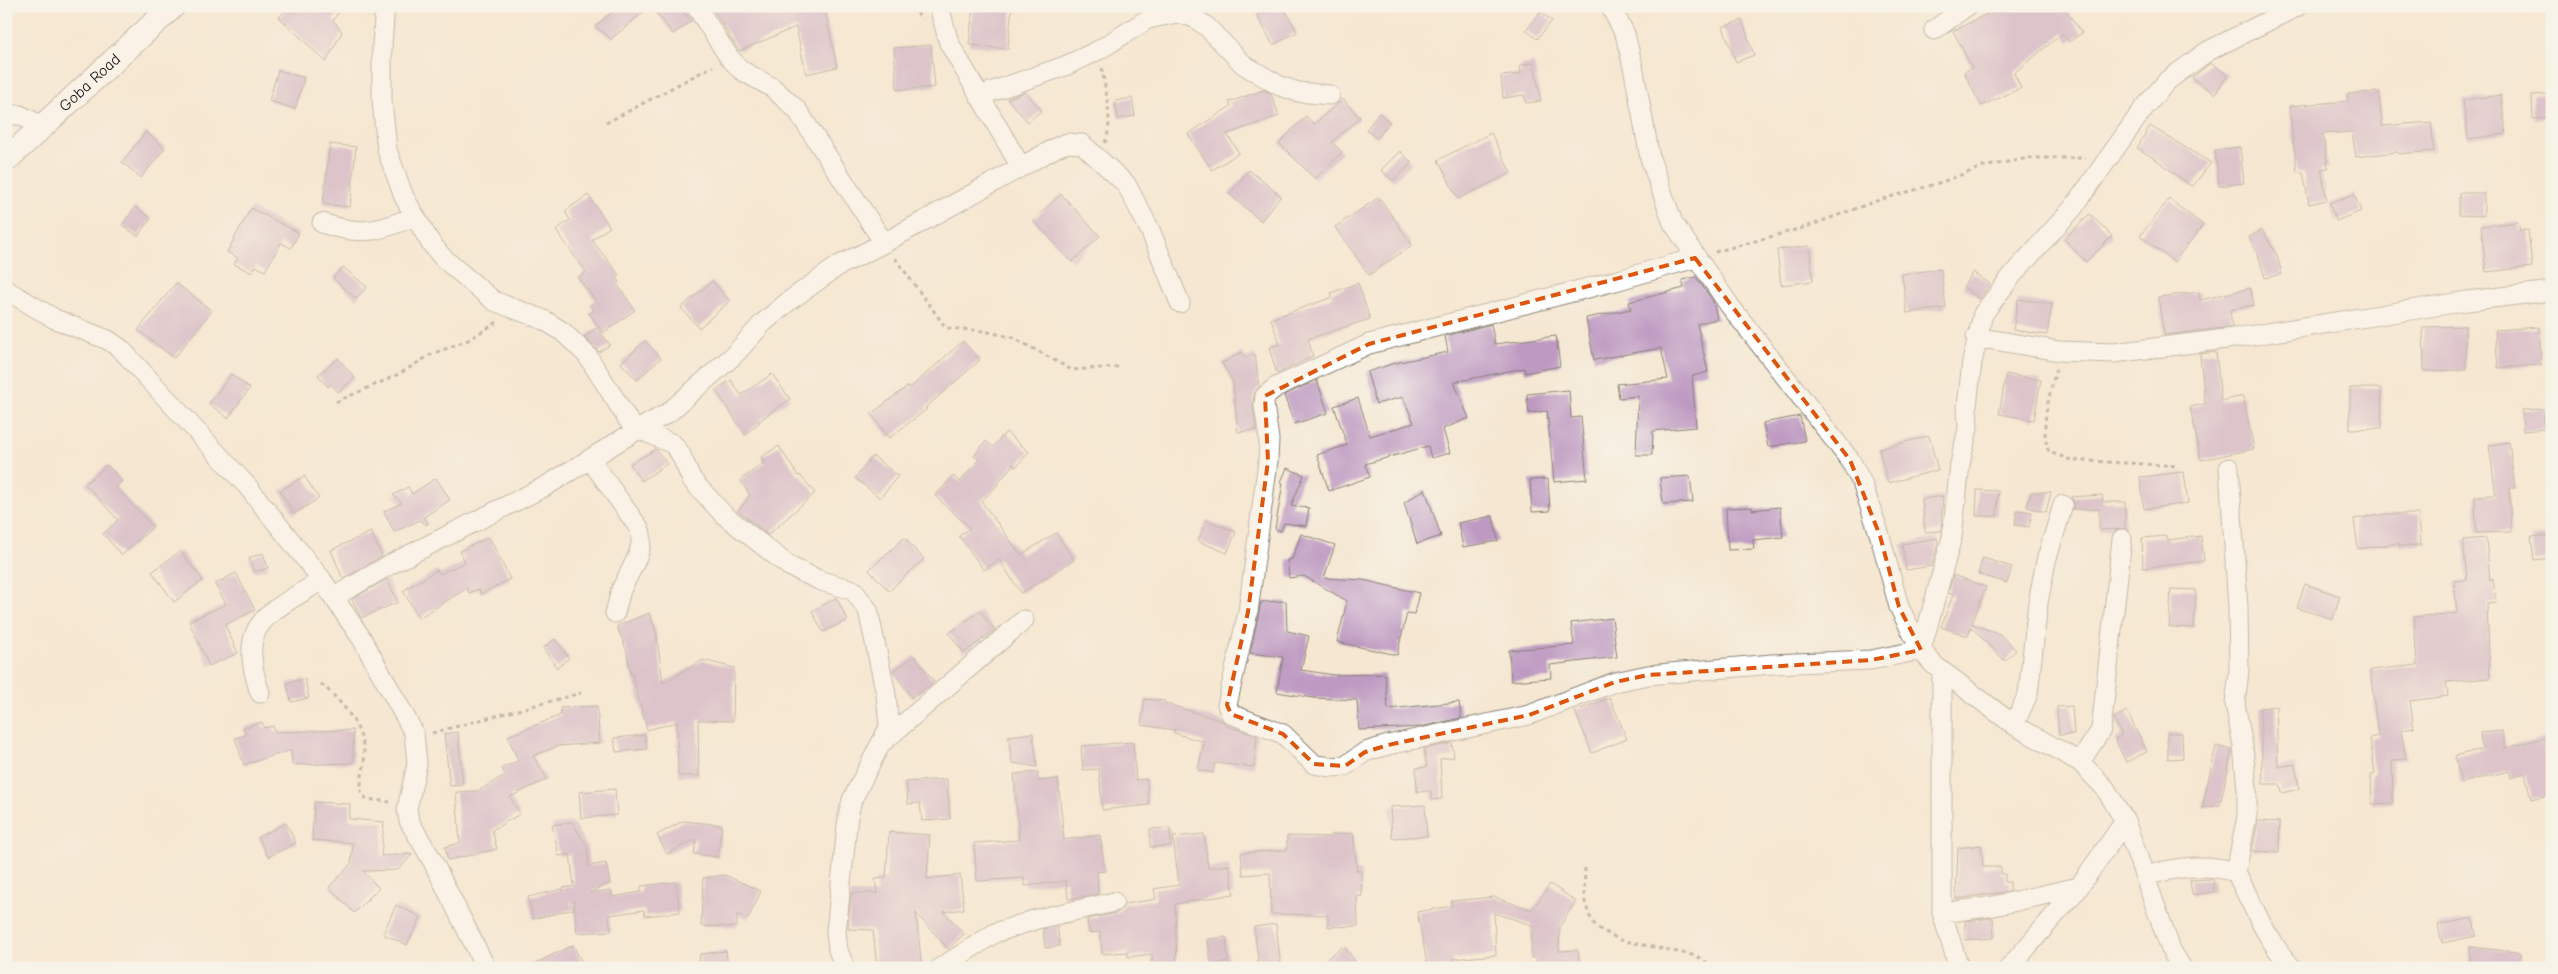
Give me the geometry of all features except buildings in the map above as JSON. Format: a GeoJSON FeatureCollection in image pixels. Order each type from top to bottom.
{"type":"FeatureCollection","features":[{"type":"Feature","properties":{"kind":"main road","name":"Goba Road"},"geometry":{"type":"LineString","coordinates":[[6,160],[173,6]]}},
{"type":"Feature","properties":{"kind":"street"},"geometry":{"type":"LineString","coordinates":[[696,6],[729,58],[741,70],[772,88],[797,110],[884,243]]}},
{"type":"Feature","properties":{"kind":"street"},"geometry":{"type":"LineString","coordinates":[[939,6],[949,43],[979,96],[1000,127],[1021,167]]}},
{"type":"Feature","properties":{"kind":"street"},"geometry":{"type":"LineString","coordinates":[[1610,6],[1625,34],[1650,158],[1658,187],[1673,223],[1695,258],[1792,387],[1850,460],[1862,483],[1880,536],[1899,606],[1922,650],[1942,672],[2014,724],[2080,762],[2105,788],[2125,821],[2171,950],[2182,968]]}},
{"type":"Feature","properties":{"kind":"street"},"geometry":{"type":"LineString","coordinates":[[1934,30],[1967,6]]}},
{"type":"Feature","properties":{"kind":"street"},"geometry":{"type":"LineString","coordinates":[[1922,650],[1952,537],[1960,464],[1968,428],[1967,406],[1976,337],[1984,314],[1993,300],[2073,208],[2144,108],[2168,80],[2208,50],[2298,6]]}},
{"type":"Feature","properties":{"kind":"street"},"geometry":{"type":"LineString","coordinates":[[388,7],[382,45],[385,134],[396,177],[414,216],[443,258],[494,301],[516,311],[544,320],[563,332],[587,356],[622,414],[637,430],[673,444],[680,453],[692,480],[724,515],[789,566],[821,581],[849,588],[860,597],[868,610],[886,694],[889,726],[855,794],[848,816],[836,932],[838,950],[845,968]]}},
{"type":"Feature","properties":{"kind":"street"},"geometry":{"type":"LineString","coordinates":[[979,96],[1042,75],[1099,50],[1148,19],[1165,14],[1187,14],[1207,27],[1244,64],[1280,86],[1298,92],[1330,96]]}},
{"type":"Feature","properties":{"kind":"street"},"geometry":{"type":"LineString","coordinates":[[6,115],[20,115],[42,126]]}},
{"type":"Feature","properties":{"kind":"street"},"geometry":{"type":"LineString","coordinates":[[334,597],[392,564],[546,486],[668,413],[734,355],[763,323],[789,301],[838,266],[1068,143],[1082,144],[1099,157],[1126,184],[1150,230],[1180,303]]}},
{"type":"Feature","properties":{"kind":"street"},"geometry":{"type":"LineString","coordinates":[[322,223],[342,230],[366,232],[390,227],[414,216]]}},
{"type":"Feature","properties":{"kind":"street"},"geometry":{"type":"LineString","coordinates":[[1695,258],[1615,281],[1369,344],[1276,387],[1265,396],[1264,405],[1270,439],[1248,612],[1227,705],[1228,709],[1234,716],[1259,723],[1283,734],[1314,764],[1330,767],[1344,766],[1365,752],[1388,745],[1529,715],[1615,682],[1648,675],[1772,664],[1871,660],[1922,650]]}},
{"type":"Feature","properties":{"kind":"street"},"geometry":{"type":"LineString","coordinates":[[6,290],[55,319],[108,340],[121,349],[210,448],[237,474],[322,580],[362,639],[408,720],[415,738],[417,764],[408,804],[409,821],[432,860],[486,968]]}},
{"type":"Feature","properties":{"kind":"street"},"geometry":{"type":"LineString","coordinates":[[1976,337],[2059,351],[2114,353],[2242,337],[2467,301],[2552,290]]}},
{"type":"Feature","properties":{"kind":"street"},"geometry":{"type":"LineString","coordinates":[[590,459],[641,533],[640,546],[621,591],[616,613]]}},
{"type":"Feature","properties":{"kind":"street"},"geometry":{"type":"LineString","coordinates":[[2228,468],[2238,607],[2239,671],[2235,704],[2243,746],[2247,790],[2247,816],[2236,872],[2263,929],[2276,951],[2292,968]]}},
{"type":"Feature","properties":{"kind":"street"},"geometry":{"type":"LineString","coordinates":[[2014,724],[2028,694],[2038,603],[2046,561],[2062,505]]}},
{"type":"Feature","properties":{"kind":"street"},"geometry":{"type":"LineString","coordinates":[[2080,762],[2101,730],[2122,539]]}},
{"type":"Feature","properties":{"kind":"street"},"geometry":{"type":"LineString","coordinates":[[260,693],[250,662],[252,635],[255,629],[263,619],[322,580]]}},
{"type":"Feature","properties":{"kind":"street"},"geometry":{"type":"LineString","coordinates":[[883,741],[1024,620]]}},
{"type":"Feature","properties":{"kind":"street"},"geometry":{"type":"LineString","coordinates":[[1942,672],[1940,739],[1942,912],[1959,968]]}},
{"type":"Feature","properties":{"kind":"street"},"geometry":{"type":"LineString","coordinates":[[2009,968],[2079,887],[2125,821]]}},
{"type":"Feature","properties":{"kind":"street"},"geometry":{"type":"LineString","coordinates":[[2146,876],[2168,869],[2195,866],[2216,866],[2236,872]]}},
{"type":"Feature","properties":{"kind":"street"},"geometry":{"type":"LineString","coordinates":[[1942,912],[1994,906],[2079,887]]}},
{"type":"Feature","properties":{"kind":"street"},"geometry":{"type":"LineString","coordinates":[[940,968],[995,933],[1038,919],[1114,902]]}},
{"type":"Feature","properties":{"kind":"path"},"geometry":{"type":"LineString","coordinates":[[1099,50],[1108,118],[1108,136],[1099,157]]}},
{"type":"Feature","properties":{"kind":"path"},"geometry":{"type":"LineString","coordinates":[[606,122],[729,58]]}},
{"type":"Feature","properties":{"kind":"path"},"geometry":{"type":"LineString","coordinates":[[1695,258],[1806,227],[1879,200],[1936,184],[1983,167],[2028,158],[2108,159]]}},
{"type":"Feature","properties":{"kind":"path"},"geometry":{"type":"LineString","coordinates":[[884,243],[946,328],[984,331],[1014,338],[1072,370],[1118,367]]}},
{"type":"Feature","properties":{"kind":"path"},"geometry":{"type":"LineString","coordinates":[[336,402],[399,374],[432,354],[468,340],[516,311]]}},
{"type":"Feature","properties":{"kind":"path"},"geometry":{"type":"LineString","coordinates":[[2059,351],[2046,420],[2045,442],[2049,452],[2057,457],[2071,460],[2179,466]]}},
{"type":"Feature","properties":{"kind":"path"},"geometry":{"type":"LineString","coordinates":[[321,684],[346,707],[363,743],[362,796],[367,800],[408,804]]}},
{"type":"Feature","properties":{"kind":"path"},"geometry":{"type":"LineString","coordinates":[[415,738],[479,719],[581,693]]}},
{"type":"Feature","properties":{"kind":"path"},"geometry":{"type":"LineString","coordinates":[[1585,868],[1584,898],[1589,915],[1596,927],[1620,940],[1697,956],[1706,962],[1710,968]]}},
{"type":"Feature","properties":{"kind":"highlighted area"},"geometry":{"type":"Polygon","coordinates":[[[1695,258],[1850,460],[1880,536],[1899,607],[1921,650],[1871,660],[1648,675],[1615,682],[1529,715],[1388,745],[1365,752],[1345,766],[1314,764],[1283,734],[1231,714],[1227,705],[1248,612],[1268,461],[1265,396],[1369,344],[1695,258]]]}}]}
